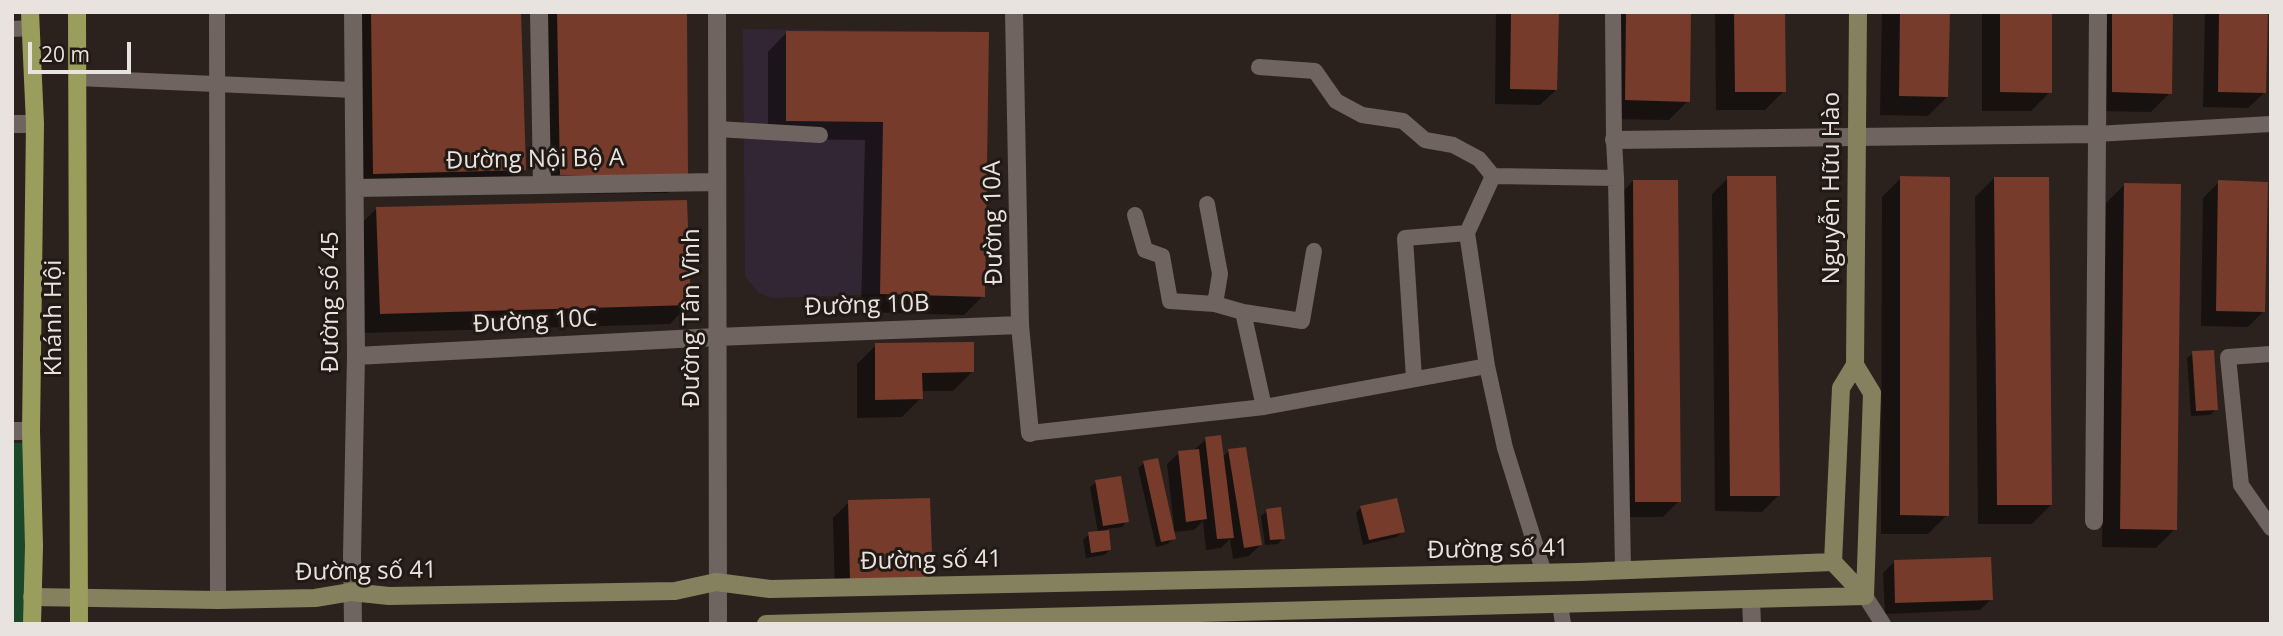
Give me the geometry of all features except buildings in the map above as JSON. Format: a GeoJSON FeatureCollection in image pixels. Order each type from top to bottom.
{"type":"FeatureCollection","features":[{"type":"Feature","properties":{"kind":"main road","name":"Khánh Hội"},"geometry":{"type":"LineString","coordinates":[[77,12],[79,624]]}},
{"type":"Feature","properties":{"kind":"main road","name":"Khánh Hội"},"geometry":{"type":"LineString","coordinates":[[31,20],[35,124],[32,624]]}},
{"type":"Feature","properties":{"kind":"street","name":"Đường số 45"},"geometry":{"type":"LineString","coordinates":[[351,592],[356,356],[353,12]]}},
{"type":"Feature","properties":{"kind":"street"},"geometry":{"type":"LineString","coordinates":[[539,12],[542,185]]}},
{"type":"Feature","properties":{"kind":"street","name":"Đường Tân Vĩnh"},"geometry":{"type":"LineString","coordinates":[[717,12],[718,624]]}},
{"type":"Feature","properties":{"kind":"street","name":"Đường 10A"},"geometry":{"type":"LineString","coordinates":[[1014,12],[1020,325],[1030,433]]}},
{"type":"Feature","properties":{"kind":"street","name":"Nguyễn Hữu Hào"},"geometry":{"type":"LineString","coordinates":[[1858,12],[1855,365],[1872,393],[1865,596]]}},
{"type":"Feature","properties":{"kind":"street"},"geometry":{"type":"LineString","coordinates":[[2095,521],[2098,12]]}},
{"type":"Feature","properties":{"kind":"street"},"geometry":{"type":"LineString","coordinates":[[12,124],[35,124]]}},
{"type":"Feature","properties":{"kind":"street"},"geometry":{"type":"LineString","coordinates":[[1614,140],[2096,134]]}},
{"type":"Feature","properties":{"kind":"street","name":"Đường Nội Bộ A"},"geometry":{"type":"LineString","coordinates":[[355,188],[717,182]]}},
{"type":"Feature","properties":{"kind":"street","name":"Đường 10B"},"geometry":{"type":"LineString","coordinates":[[716,337],[1020,325]]}},
{"type":"Feature","properties":{"kind":"street","name":"Đường 10C"},"geometry":{"type":"LineString","coordinates":[[356,356],[716,337]]}},
{"type":"Feature","properties":{"kind":"street","name":"Nguyễn Hữu Hào"},"geometry":{"type":"LineString","coordinates":[[1833,562],[1841,388],[1855,365]]}},
{"type":"Feature","properties":{"kind":"street"},"geometry":{"type":"LineString","coordinates":[[12,431],[32,431]]}},
{"type":"Feature","properties":{"kind":"street"},"geometry":{"type":"LineString","coordinates":[[1833,562],[1865,596]]}},
{"type":"Feature","properties":{"kind":"street","name":"Đường số 41"},"geometry":{"type":"LineString","coordinates":[[32,597],[218,600],[315,598],[351,592],[389,596],[674,591],[716,582],[770,589],[1544,573],[1833,562]]}},
{"type":"Feature","properties":{"kind":"street"},"geometry":{"type":"LineString","coordinates":[[351,592],[352,624]]}},
{"type":"Feature","properties":{"kind":"street"},"geometry":{"type":"LineString","coordinates":[[766,624],[1865,596]]}},
{"type":"Feature","properties":{"kind":"street"},"geometry":{"type":"LineString","coordinates":[[1751,600],[1752,624]]}},
{"type":"Feature","properties":{"kind":"lane"},"geometry":{"type":"LineString","coordinates":[[217,12],[218,600]]}},
{"type":"Feature","properties":{"kind":"lane"},"geometry":{"type":"LineString","coordinates":[[1613,12],[1623,570]]}},
{"type":"Feature","properties":{"kind":"lane"},"geometry":{"type":"LineString","coordinates":[[12,29],[31,20]]}},
{"type":"Feature","properties":{"kind":"lane"},"geometry":{"type":"LineString","coordinates":[[1259,67],[1315,71],[1336,101],[1362,116],[1403,121],[1425,140],[1453,145],[1479,159],[1493,176],[1616,178]]}},
{"type":"Feature","properties":{"kind":"lane"},"geometry":{"type":"LineString","coordinates":[[77,78],[354,90]]}},
{"type":"Feature","properties":{"kind":"lane"},"geometry":{"type":"LineString","coordinates":[[2096,134],[2271,124]]}},
{"type":"Feature","properties":{"kind":"lane"},"geometry":{"type":"LineString","coordinates":[[717,129],[820,135]]}},
{"type":"Feature","properties":{"kind":"lane"},"geometry":{"type":"LineString","coordinates":[[1493,176],[1467,233],[1487,366],[1505,448],[1544,573]]}},
{"type":"Feature","properties":{"kind":"lane"},"geometry":{"type":"LineString","coordinates":[[1207,204],[1220,274],[1215,304]]}},
{"type":"Feature","properties":{"kind":"lane"},"geometry":{"type":"LineString","coordinates":[[1135,215],[1144,250],[1162,257],[1170,301],[1215,304],[1243,312],[1302,321],[1314,251]]}},
{"type":"Feature","properties":{"kind":"lane"},"geometry":{"type":"LineString","coordinates":[[1413,379],[1405,238],[1467,233]]}},
{"type":"Feature","properties":{"kind":"lane"},"geometry":{"type":"LineString","coordinates":[[1243,312],[1264,407]]}},
{"type":"Feature","properties":{"kind":"lane"},"geometry":{"type":"LineString","coordinates":[[2271,354],[2228,357],[2241,485],[2271,528]]}},
{"type":"Feature","properties":{"kind":"lane"},"geometry":{"type":"LineString","coordinates":[[1030,433],[1264,407],[1487,366]]}},
{"type":"Feature","properties":{"kind":"lane"},"geometry":{"type":"LineString","coordinates":[[1865,596],[1883,624]]}},
{"type":"Feature","properties":{"kind":"lane"},"geometry":{"type":"LineString","coordinates":[[1560,603],[1563,624]]}},
{"type":"Feature","properties":{"kind":"shaded area"},"geometry":{"type":"Polygon","coordinates":[[[743,29],[989,32],[985,297],[880,294],[771,298],[758,292],[745,276],[743,29]]]}},
{"type":"Feature","properties":{"kind":"green space"},"geometry":{"type":"Polygon","coordinates":[[[12,443],[25,443],[29,624],[12,624],[12,443]]]}}]}
